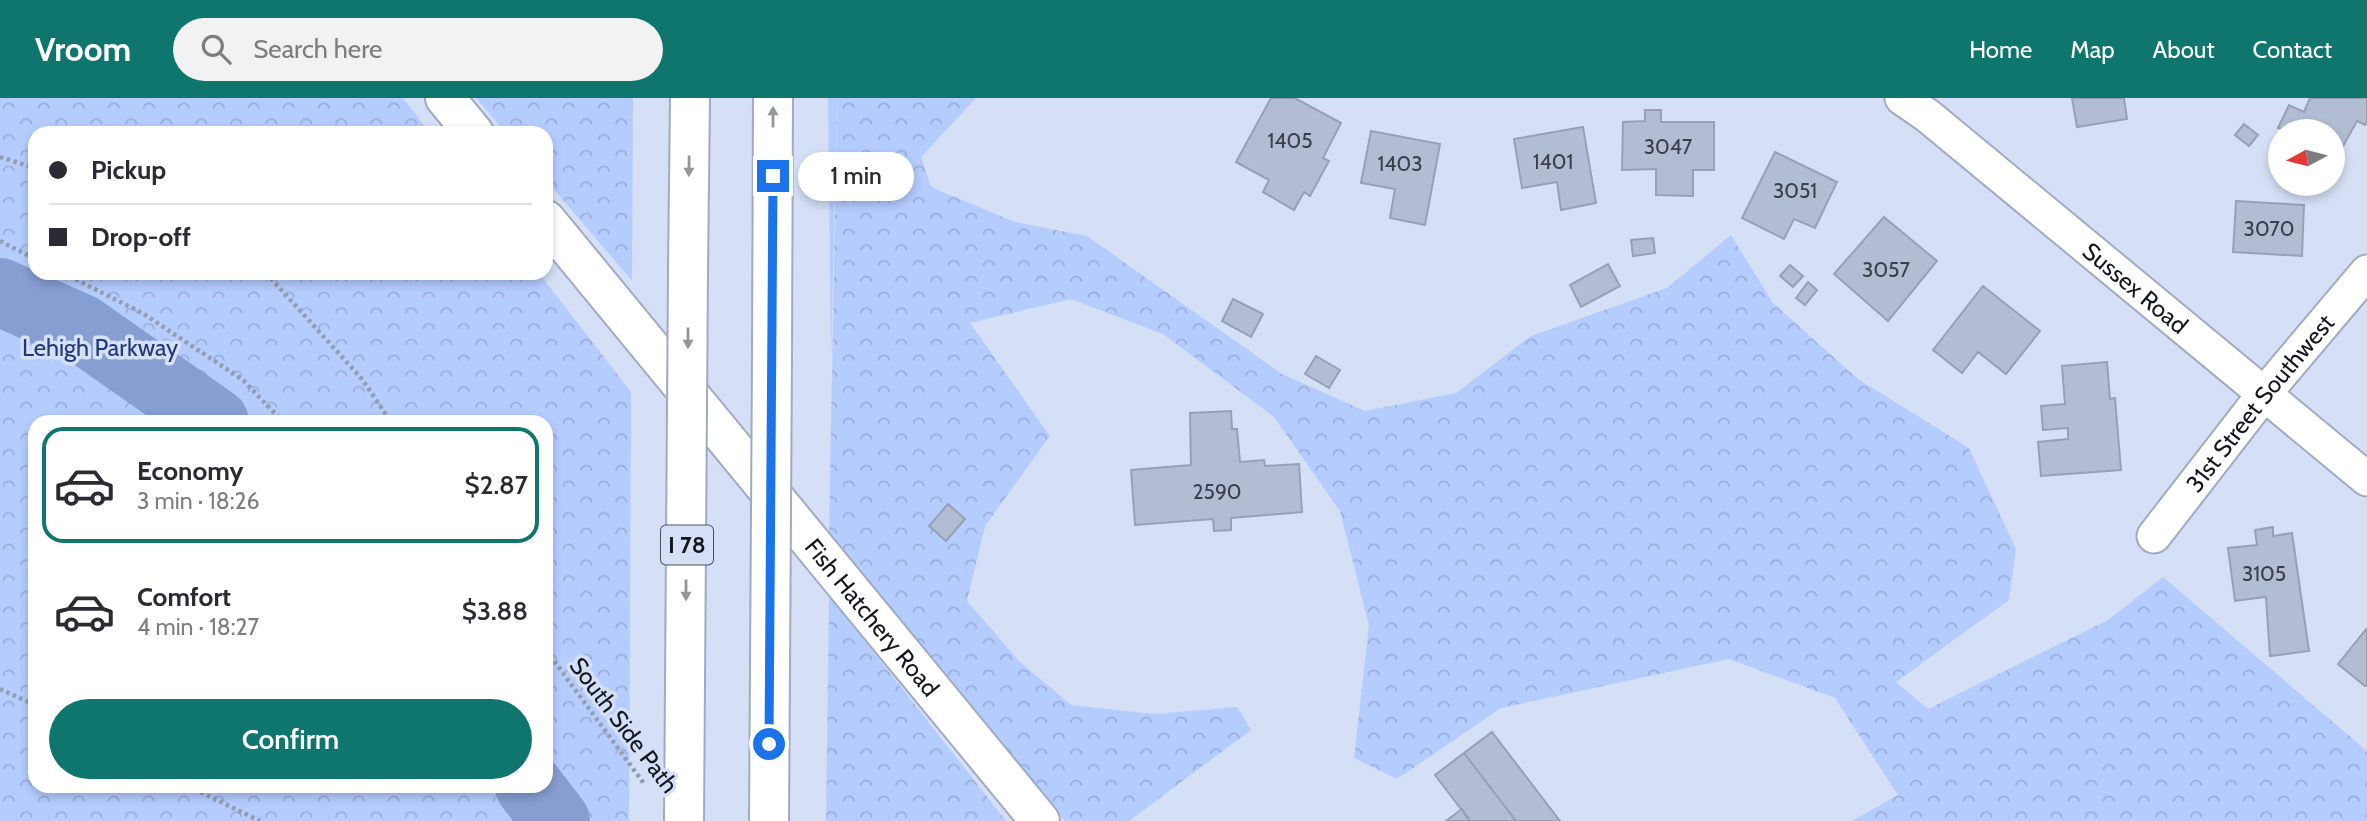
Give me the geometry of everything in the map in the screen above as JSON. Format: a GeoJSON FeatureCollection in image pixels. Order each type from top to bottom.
{"type":"FeatureCollection","features":[{"type":"Feature","properties":{"kind":"main road"},"geometry":{"type":"LineString","coordinates":[[445,98],[468,126]]}},
{"type":"Feature","properties":{"kind":"main road","name":"I 78"},"geometry":{"type":"LineString","coordinates":[[684,821],[690,98]]}},
{"type":"Feature","properties":{"kind":"main road"},"geometry":{"type":"LineString","coordinates":[[769,821],[773,98]]}},
{"type":"Feature","properties":{"kind":"main road","name":"Fish Hatchery Road"},"geometry":{"type":"LineString","coordinates":[[553,229],[1040,821]]}},
{"type":"Feature","properties":{"kind":"street","name":"Sussex Road"},"geometry":{"type":"LineString","coordinates":[[1926,104],[2367,479]]}},
{"type":"Feature","properties":{"kind":"street","name":"31st Street Southwest"},"geometry":{"type":"LineString","coordinates":[[2154,536],[2264,394],[2367,272]]}},
{"type":"Feature","properties":{"kind":"path"},"geometry":{"type":"LineString","coordinates":[[0,157],[28,166]]}},
{"type":"Feature","properties":{"kind":"path"},"geometry":{"type":"LineString","coordinates":[[0,241],[28,255]]}},
{"type":"Feature","properties":{"kind":"path"},"geometry":{"type":"LineString","coordinates":[[77,280],[144,314],[243,380],[276,415]]}},
{"type":"Feature","properties":{"kind":"path"},"geometry":{"type":"LineString","coordinates":[[271,280],[362,379],[386,415]]}},
{"type":"Feature","properties":{"kind":"path","name":"South Side Path"},"geometry":{"type":"LineString","coordinates":[[553,660],[650,792]]}},
{"type":"Feature","properties":{"kind":"path"},"geometry":{"type":"LineString","coordinates":[[0,689],[28,702]]}},
{"type":"Feature","properties":{"kind":"path"},"geometry":{"type":"LineString","coordinates":[[202,793],[260,821]]}},
{"type":"Feature","properties":{"kind":"green space","name":"Lehigh Parkway"},"geometry":{"type":"Polygon","coordinates":[[[0,98],[403,98],[425,126],[28,126],[28,280],[544,280],[631,392],[629,821],[0,821],[0,98]]]}},
{"type":"Feature","properties":{"kind":"green space"},"geometry":{"type":"Polygon","coordinates":[[[476,98],[633,98],[632,281],[553,188],[553,126],[500,126],[476,98]]]}},
{"type":"Feature","properties":{"kind":"green space"},"geometry":{"type":"Polygon","coordinates":[[[828,98],[837,98],[831,357],[828,98]]]}},
{"type":"Feature","properties":{"kind":"green space"},"geometry":{"type":"Polygon","coordinates":[[[837,98],[976,98],[921,157],[931,187],[1015,222],[1087,236],[1282,374],[1365,411],[1456,393],[1531,336],[1667,288],[1731,235],[1773,303],[1858,379],[1969,448],[2016,549],[2009,600],[1896,682],[1928,709],[2108,620],[2163,577],[2367,751],[2367,821],[1852,821],[1898,795],[1835,698],[1729,659],[1501,708],[1397,779],[1354,758],[1369,625],[1340,511],[1274,417],[1163,334],[1071,299],[970,323],[1050,436],[985,526],[967,601],[1020,662],[1071,705],[1153,714],[1237,707],[1251,730],[1129,821],[1065,821],[829,536],[837,98]]]}},
{"type":"Feature","properties":{"kind":"green space"},"geometry":{"type":"Polygon","coordinates":[[[829,595],[1006,821],[826,821],[829,595]]]}},
{"type":"Feature","properties":{"kind":"building"},"geometry":{"type":"Polygon","coordinates":[[[1271,98],[1295,98],[1341,123],[1323,158],[1329,161],[1310,196],[1304,192],[1294,210],[1263,192],[1269,180],[1236,162],[1271,98]]]}},
{"type":"Feature","properties":{"kind":"building"},"geometry":{"type":"Polygon","coordinates":[[[2072,98],[2124,98],[2127,119],[2077,127],[2072,98]]]}},
{"type":"Feature","properties":{"kind":"building"},"geometry":{"type":"Polygon","coordinates":[[[2310,98],[2367,98],[2367,122],[2365,125],[2357,121],[2345,142],[2345,119],[2282,119],[2289,105],[2304,112],[2310,98]]]}},
{"type":"Feature","properties":{"kind":"building"},"geometry":{"type":"Polygon","coordinates":[[[1645,110],[1661,110],[1661,122],[1714,122],[1714,170],[1693,170],[1693,196],[1656,195],[1656,169],[1622,170],[1623,122],[1645,121],[1645,110]]]}},
{"type":"Feature","properties":{"kind":"building"},"geometry":{"type":"Polygon","coordinates":[[[2244,124],[2258,135],[2249,146],[2235,135],[2244,124]]]}},
{"type":"Feature","properties":{"kind":"building"},"geometry":{"type":"Polygon","coordinates":[[[1583,127],[1596,203],[1561,210],[1557,182],[1522,188],[1514,139],[1583,127]]]}},
{"type":"Feature","properties":{"kind":"building"},"geometry":{"type":"Polygon","coordinates":[[[1371,131],[1440,144],[1425,225],[1390,218],[1395,189],[1361,183],[1371,131]]]}},
{"type":"Feature","properties":{"kind":"building"},"geometry":{"type":"Polygon","coordinates":[[[1775,152],[1837,182],[1815,228],[1794,219],[1784,239],[1742,218],[1775,152]]]}},
{"type":"Feature","properties":{"kind":"building"},"geometry":{"type":"Polygon","coordinates":[[[2236,201],[2304,205],[2302,256],[2233,252],[2236,201]]]}},
{"type":"Feature","properties":{"kind":"building"},"geometry":{"type":"Polygon","coordinates":[[[1884,217],[1937,261],[1888,321],[1834,274],[1884,217]]]}},
{"type":"Feature","properties":{"kind":"building"},"geometry":{"type":"Polygon","coordinates":[[[1653,238],[1655,253],[1633,256],[1631,240],[1653,238]]]}},
{"type":"Feature","properties":{"kind":"building"},"geometry":{"type":"Polygon","coordinates":[[[1608,264],[1620,286],[1581,307],[1570,285],[1608,264]]]}},
{"type":"Feature","properties":{"kind":"building"},"geometry":{"type":"Polygon","coordinates":[[[1790,265],[1803,276],[1793,287],[1780,276],[1790,265]]]}},
{"type":"Feature","properties":{"kind":"building"},"geometry":{"type":"Polygon","coordinates":[[[1808,282],[1817,290],[1805,305],[1796,298],[1808,282]]]}},
{"type":"Feature","properties":{"kind":"building"},"geometry":{"type":"Polygon","coordinates":[[[1983,286],[2040,331],[2006,374],[1978,352],[1962,373],[1933,350],[1983,286]]]}},
{"type":"Feature","properties":{"kind":"building"},"geometry":{"type":"Polygon","coordinates":[[[1233,299],[1263,314],[1251,337],[1222,321],[1233,299]]]}},
{"type":"Feature","properties":{"kind":"building"},"geometry":{"type":"Polygon","coordinates":[[[1316,356],[1340,370],[1329,388],[1305,374],[1316,356]]]}},
{"type":"Feature","properties":{"kind":"building"},"geometry":{"type":"Polygon","coordinates":[[[2107,362],[2110,399],[2115,398],[2121,470],[2041,476],[2038,442],[2068,439],[2068,428],[2043,430],[2041,406],[2065,404],[2062,366],[2107,362]]]}},
{"type":"Feature","properties":{"kind":"building"},"geometry":{"type":"Polygon","coordinates":[[[1231,411],[1232,429],[1237,429],[1240,462],[1264,460],[1265,466],[1299,464],[1302,512],[1231,518],[1231,530],[1214,531],[1213,519],[1135,525],[1131,470],[1191,465],[1190,413],[1231,411]]]}},
{"type":"Feature","properties":{"kind":"building"},"geometry":{"type":"Polygon","coordinates":[[[948,504],[965,519],[946,541],[929,526],[948,504]]]}},
{"type":"Feature","properties":{"kind":"building"},"geometry":{"type":"Polygon","coordinates":[[[2273,527],[2273,536],[2292,533],[2309,651],[2270,656],[2266,597],[2235,601],[2228,548],[2257,545],[2255,530],[2273,527]]]}},
{"type":"Feature","properties":{"kind":"building"},"geometry":{"type":"Polygon","coordinates":[[[2367,628],[2367,685],[2365,686],[2338,664],[2367,628]]]}},
{"type":"Feature","properties":{"kind":"building"},"geometry":{"type":"Polygon","coordinates":[[[1492,732],[1560,821],[1516,821],[1464,753],[1492,732]]]}},
{"type":"Feature","properties":{"kind":"building"},"geometry":{"type":"Polygon","coordinates":[[[1464,753],[1516,821],[1470,821],[1435,775],[1464,753]]]}},
{"type":"Feature","properties":{"kind":"building"},"geometry":{"type":"Polygon","coordinates":[[[1462,809],[1470,821],[1446,821],[1462,809]]]}},
{"type":"Feature","properties":{"kind":"waterway"},"geometry":{"type":"LineString","coordinates":[[0,292],[81,328],[205,415]]}},
{"type":"Feature","properties":{"kind":"waterway"},"geometry":{"type":"LineString","coordinates":[[534,793],[556,821]]}},
{"type":"Feature","properties":{"kind":"route"},"geometry":{"type":"LineString","coordinates":[[769,744],[773,176]]}}]}
